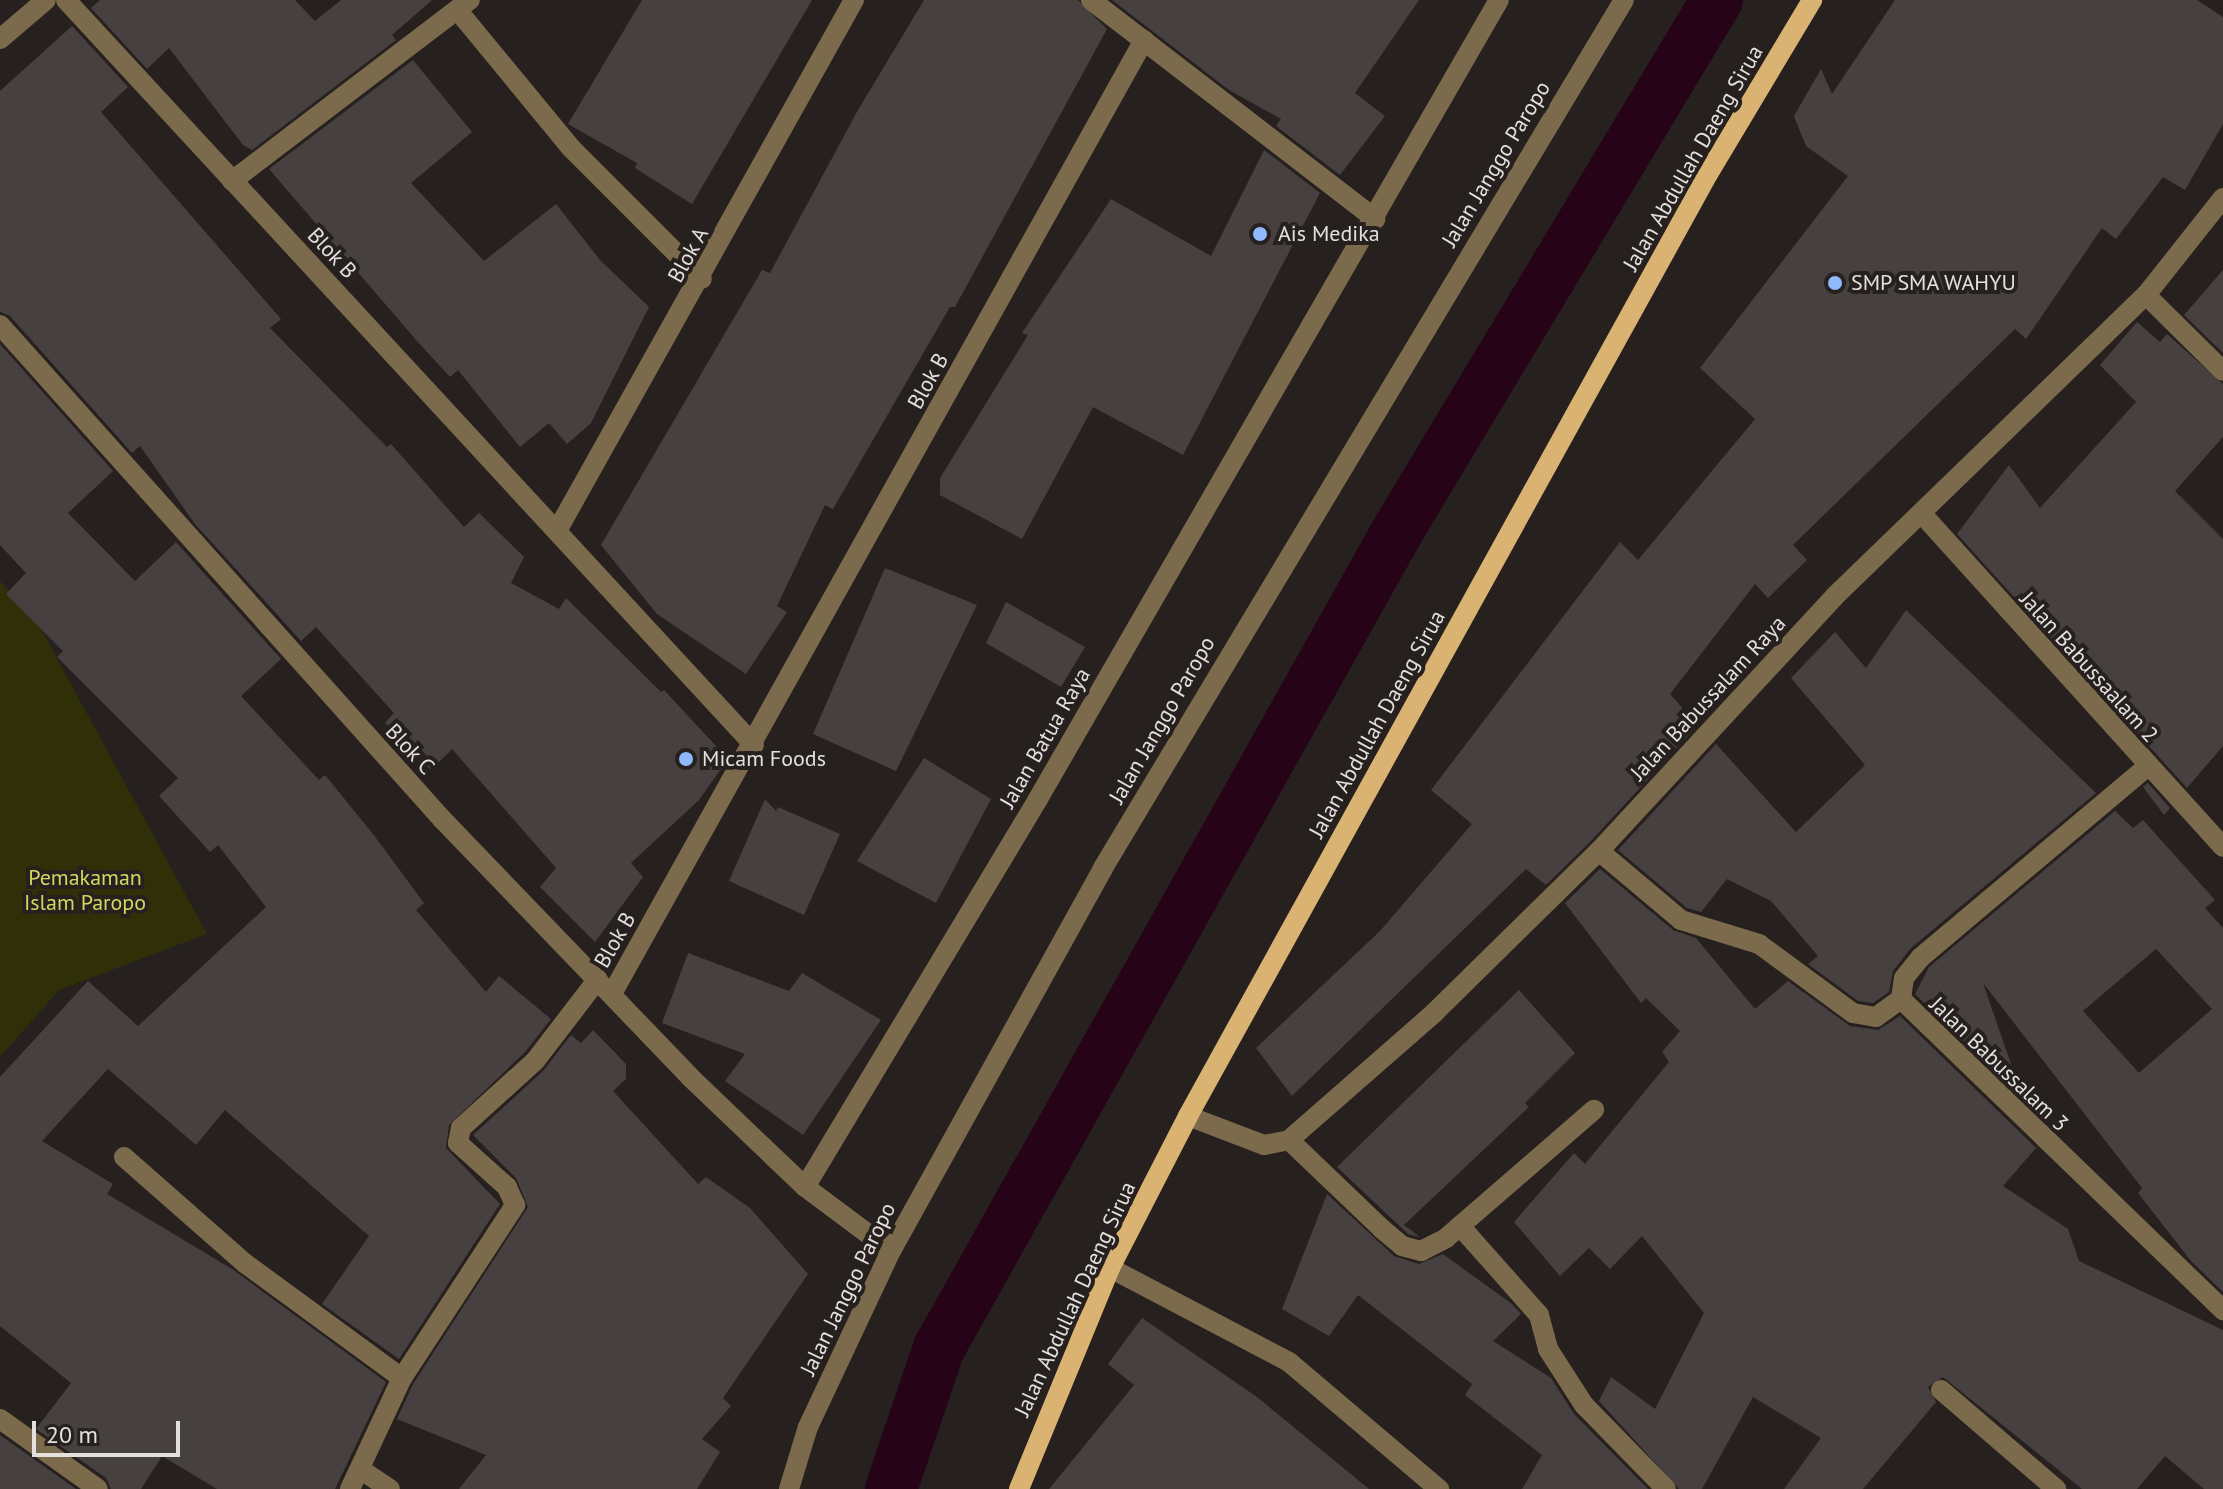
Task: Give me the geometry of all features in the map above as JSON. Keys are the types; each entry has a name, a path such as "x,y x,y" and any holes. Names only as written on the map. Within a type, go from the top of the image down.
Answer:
{"main road":[{"name":"Jalan Abdullah Daeng Sirua","path":"1019,1489 1110,1268 1188,1116 1708,174 1812,0"}],"street":[{"path":"0,39 46,0"},
{"name":"Blok B","path":"66,0 558,529 669,658 754,745"},
{"name":"Blok A","path":"558,529 702,279 854,0"},
{"path":"1091,0 1375,219"},
{"name":"Jalan Batua Raya","path":"805,1187 1375,219 1499,0"},
{"name":"Jalan Janggo Paropo","path":"789,1489 808,1427 891,1251 1103,868 1624,0"},
{"path":"232,181 464,6 571,148 702,279"},
{"name":"Blok B","path":"402,1378 515,1205 507,1187 458,1143 461,1128 535,1061 605,985 754,745 1144,40"},
{"name":"Jalan Babussalam Raya","path":"1289,1140 1434,1013 1599,851 1835,596 1923,515 2146,295 2223,198"},
{"path":"2146,295 2223,371"},
{"name":"Blok C","path":"0,325 263,624 533,916 605,985 690,1077 805,1187"},
{"name":"Jalan Babussaalam 2","path":"1923,515 2147,767 2223,847"},
{"path":"1901,999 1904,978 1920,958 2147,767"},
{"name":"Jalan Babussalam 3","path":"1599,851 1681,920 1759,944 1853,1013 1876,1017 1901,999 2223,1310"},
{"path":"1188,1116 1264,1145 1289,1140 1402,1246 1429,1249 1594,1110"},
{"path":"124,1157 246,1264 402,1378 350,1489"},
{"path":"805,1187 891,1251"},
{"path":"1460,1226 1539,1315 1546,1326 1548,1349 1584,1405 1666,1489"},
{"path":"1110,1268 1289,1362 1439,1489"},
{"path":"1941,1390 2056,1489"},
{"path":"0,1419 98,1489"},
{"path":"360,1469 390,1489"}],"green space":[{"name":"Pemakaman Islam Paropo","path":"0,581 35,618 207,934 59,990 0,1057"}],"building":[{"path":"100,0 295,0 315,21 341,0 432,0 392,35 396,40 252,150 243,145 169,48 147,69 91,8"},
{"path":"642,0 812,0 692,204 635,168 637,163 568,124"},
{"path":"924,0 1078,0 1107,29 955,307 950,307 833,509 825,505 777,606 787,612 746,674 657,614 601,545 762,270 770,273 858,110"},
{"path":"1112,0 1419,0 1355,93 1385,116 1340,175 1276,126 1281,119 1229,90"},
{"path":"1895,0 2197,0 2223,17 2223,124 2185,190 2163,177 2116,239 2102,228 2026,339 2015,329 1793,545 1807,560 1768,598 1755,584 1670,694 1698,725 1590,842 1546,885 1526,869 1292,1096 1256,1048 1380,931 1472,824 1431,790 1620,542 1638,560 1755,419 1700,368 1848,176 1806,146 1794,116 1821,69 1832,94"},
{"path":"72,26 128,87 101,112 281,319 270,328 387,447 391,444 464,527 479,513 524,557 511,583 559,609 566,598 661,692 664,690 728,759 699,800 631,863 643,877 595,942 540,887 556,868 452,749 431,770 385,723 394,713 316,627 301,641 195,524 140,446 132,453 10,316 0,312 0,91"},
{"path":"413,60 472,132 411,183 484,261 556,204 600,260 649,307 591,423 567,444 549,423 520,447 458,370 450,377 269,169"},
{"path":"1264,150 1320,193 1183,455 1093,407 1022,539 940,495 940,478 1028,335 1022,333 1111,199 1211,256"},
{"path":"2223,270 2223,353 2184,315"},
{"path":"2137,322 2160,342 2167,334 2223,384 2223,437 2175,491 2223,539 2223,746 2187,788 1957,534 2009,465 2040,508 2136,402 2100,365"},
{"path":"0,344 113,471 68,513 135,581 176,542 281,659 241,696 319,780 325,775 424,903 416,910 486,992 499,976 551,1019 525,1052 449,1125 446,1148 500,1204 399,1359 322,1304 369,1236 225,1110 196,1145 108,1069 42,1141 113,1184 107,1194 232,1269 386,1382 335,1489 217,1489 162,1456 141,1489 111,1489 106,1478 36,1429 71,1383 0,1326 0,1077 88,981 138,1026 266,907 218,845 210,852 159,796 178,778 57,657 63,651 6,594 26,573 0,545"},
{"path":"885,568 977,605 896,771 813,734"},
{"path":"1006,602 1085,647 1061,687 986,643"},
{"path":"1906,610 2096,793 1911,948 1893,971 1889,992 1873,1003 1858,1001 1808,964 1818,956 1771,901 1727,879 1701,912 1687,908 1618,850 1716,744 1796,832 1865,765 1791,678 1835,632 1866,668"},
{"path":"924,758 991,799 936,903 857,861"},
{"path":"2148,783 2170,808 2164,815 2143,787"},
{"path":"765,799 776,811 778,807 840,834 804,915 729,881"},
{"path":"2115,811 2133,828 2143,820 2215,900 2205,908 2223,928 2223,1292 2191,1261 2138,1193 2142,1188 1983,983 2023,1099 1915,994 1929,967","holes":["2156,949 2212,1009 2139,1073 2083,1011"]},
{"path":"1600,869 1673,930 1696,938 1755,1009 1788,981 1850,1026 1878,1030 1900,1016 2036,1148 2003,1186 2068,1229 2079,1261 2223,1330 2223,1489 2204,1489 2165,1456 2137,1489 2082,1489 1943,1377 1928,1387 1936,1402 1863,1489 1784,1489 1821,1438 1753,1397 1702,1489 1679,1489 1599,1401 1611,1377 1655,1409 1704,1313 1642,1236 1610,1269 1589,1248 1560,1276 1514,1222 1574,1153 1585,1164 1669,1062 1662,1052 1680,1031 1646,998 1641,1003 1565,903"},
{"path":"688,953 789,991 802,973 881,1020 803,1135 725,1081 745,1054 662,1023"},
{"path":"1519,990 1575,1053 1525,1103 1529,1107 1404,1225 1420,1237 1408,1234 1337,1167"},
{"path":"593,1030 626,1064 626,1079 613,1091 698,1184 706,1177 750,1208 808,1274 723,1398 731,1406 702,1439 720,1452 697,1489 459,1489 486,1455 397,1419 413,1384 528,1207 516,1178 473,1135 544,1070 571,1035 581,1043"},
{"path":"1327,1194 1394,1256 1419,1264 1443,1254 1512,1304 1521,1314 1493,1341 1551,1378 1574,1414 1648,1489 1522,1489 1542,1455 1465,1395 1472,1384 1358,1295 1329,1336 1282,1309"},
{"path":"1142,1318 1257,1397 1369,1489 1049,1489 1134,1385 1108,1364"},
{"path":"0,1435 76,1489 0,1489"}],"waterway":[{"path":"891,1489 939,1348 1398,530 1717,0"}],"place":[{"name":"Ais Medika","path":"1260,234"},
{"name":"SMP SMA WAHYU","path":"1835,283"},
{"name":"Micam Foods","path":"686,759"}]}
